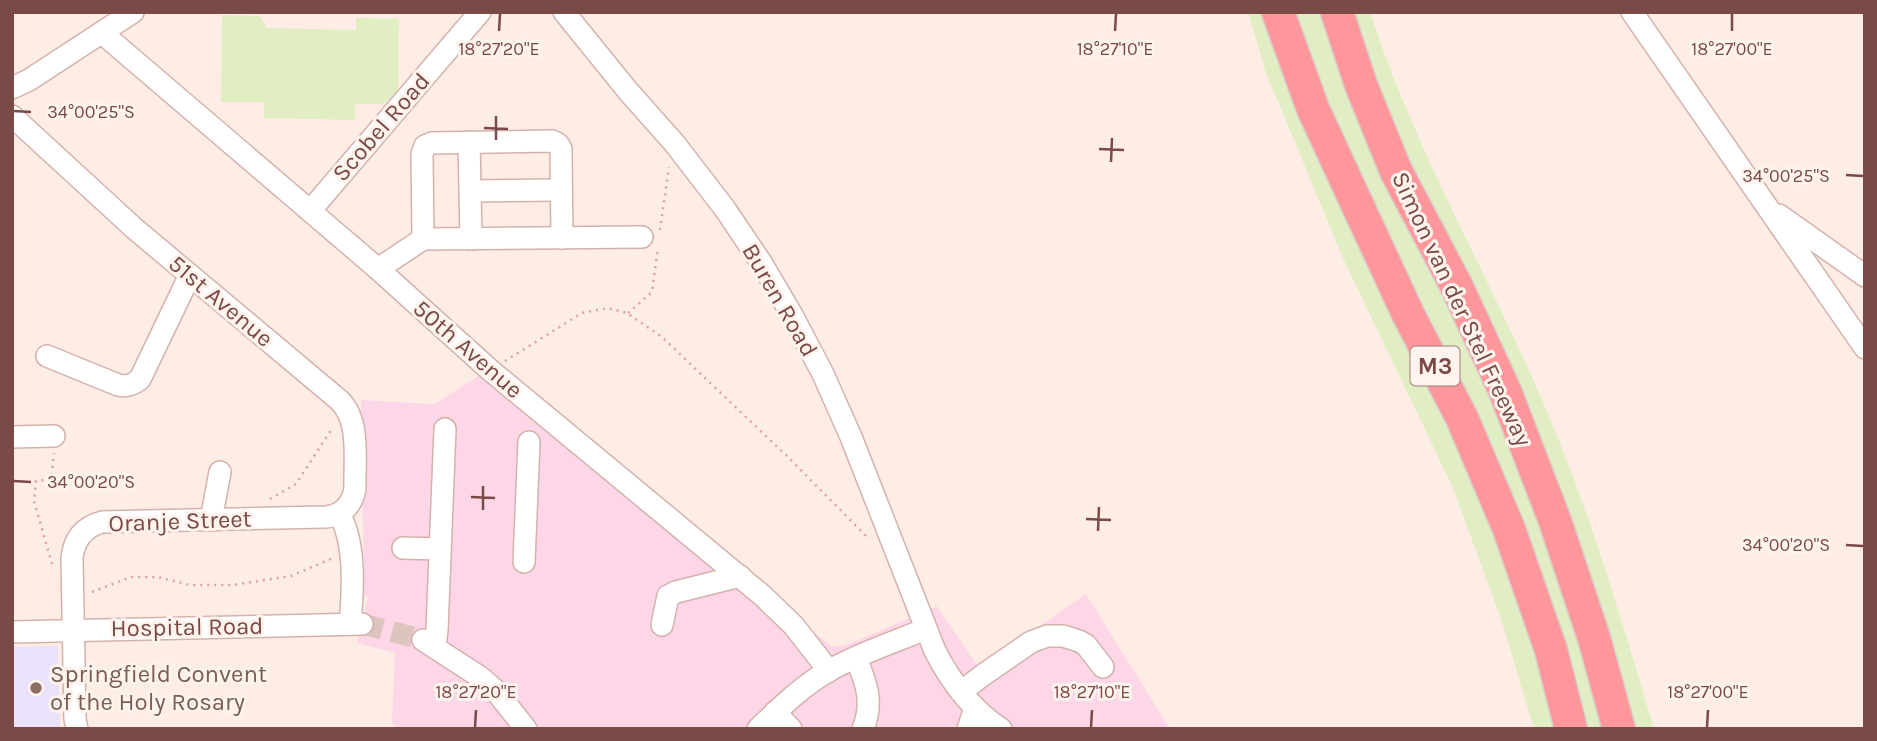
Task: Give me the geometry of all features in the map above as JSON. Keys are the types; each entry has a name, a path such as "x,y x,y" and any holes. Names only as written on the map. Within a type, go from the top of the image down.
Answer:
{"highway":[{"name":"Simon van der Stel Freeway","path":"1278,12 1312,109 1408,314 1462,418 1509,529 1551,650 1572,729"},
{"name":"Simon van der Stel Freeway","path":"1337,12 1361,85 1396,171 1457,287 1505,391 1555,521 1594,638 1619,729"}],"street":[{"path":"12,88 29,80 133,12"},
{"name":"Scobel Road","path":"310,211 480,12"},
{"name":"Buren Road","path":"564,12 683,155 725,209 762,264 823,374 945,671 968,700 1001,729"},
{"path":"1632,12 1865,348"},
{"name":"50th Avenue","path":"102,33 378,269 490,370 740,576 794,626 829,671"},
{"name":"51st Avenue","path":"12,116 135,229 344,405 354,425"},
{"path":"469,142 471,239"},
{"path":"424,239 423,149 432,143 469,142 555,142 561,149 562,238"},
{"path":"470,191 561,190"},
{"path":"1769,207 1865,275"},
{"path":"378,269 424,239 642,237"},
{"path":"47,356 118,385 133,384 140,379 190,275"},
{"path":"350,554 348,536 339,514 350,503 355,489 354,425"},
{"path":"445,429 437,630 428,643 495,690 526,729"},
{"path":"12,438 54,436"},
{"path":"524,562 528,442"},
{"path":"211,520 220,472"},
{"name":"Oranje Street","path":"77,729 72,558 76,541 81,534 94,524 111,521 264,519 329,517 339,514"},
{"path":"403,548 440,549"},
{"name":"Hospital Road","path":"12,632 356,624 350,554"},
{"path":"662,625 668,596 740,576"},
{"path":"758,729 775,712 829,671 926,629"},
{"path":"968,729 968,700 983,675 1031,642 1047,636 1063,636 1079,641 1086,645 1103,667"},
{"path":"856,658 869,694 869,713 863,729"},
{"path":"775,712 791,729"}],"path":[{"path":"490,370 582,313 608,307 627,313 662,337 868,538 888,534"},
{"path":"264,519 263,502 296,484 333,426 354,425"},
{"path":"54,436 51,479 36,481 34,500 53,566 72,584 88,594 131,578 157,577 190,585 233,584 291,576 335,557 350,554"}],"shaded area":[{"path":"485,372 722,556 832,647 849,644 937,606 979,668 1086,594 1170,729 396,729 392,722 395,653 357,643 368,597 364,595 361,400 435,404"},
{"name":"Springfield Convent of the Holy Rosary","path":"58,646 60,729 12,729 12,647"}],"green space":[{"path":"1248,12 1370,12 1411,121 1558,438 1597,546 1654,729 1534,729 1502,622 1453,488 1342,256 1265,70"},
{"path":"222,15 259,16 266,28 356,30 356,18 399,19 398,91 384,104 355,104 355,120 264,118 264,102 221,102"}],"tunnel":[{"path":"362,624 421,639"}],"place":[{"name":"Springfield Convent of the Holy Rosary","path":"36,688"}]}
